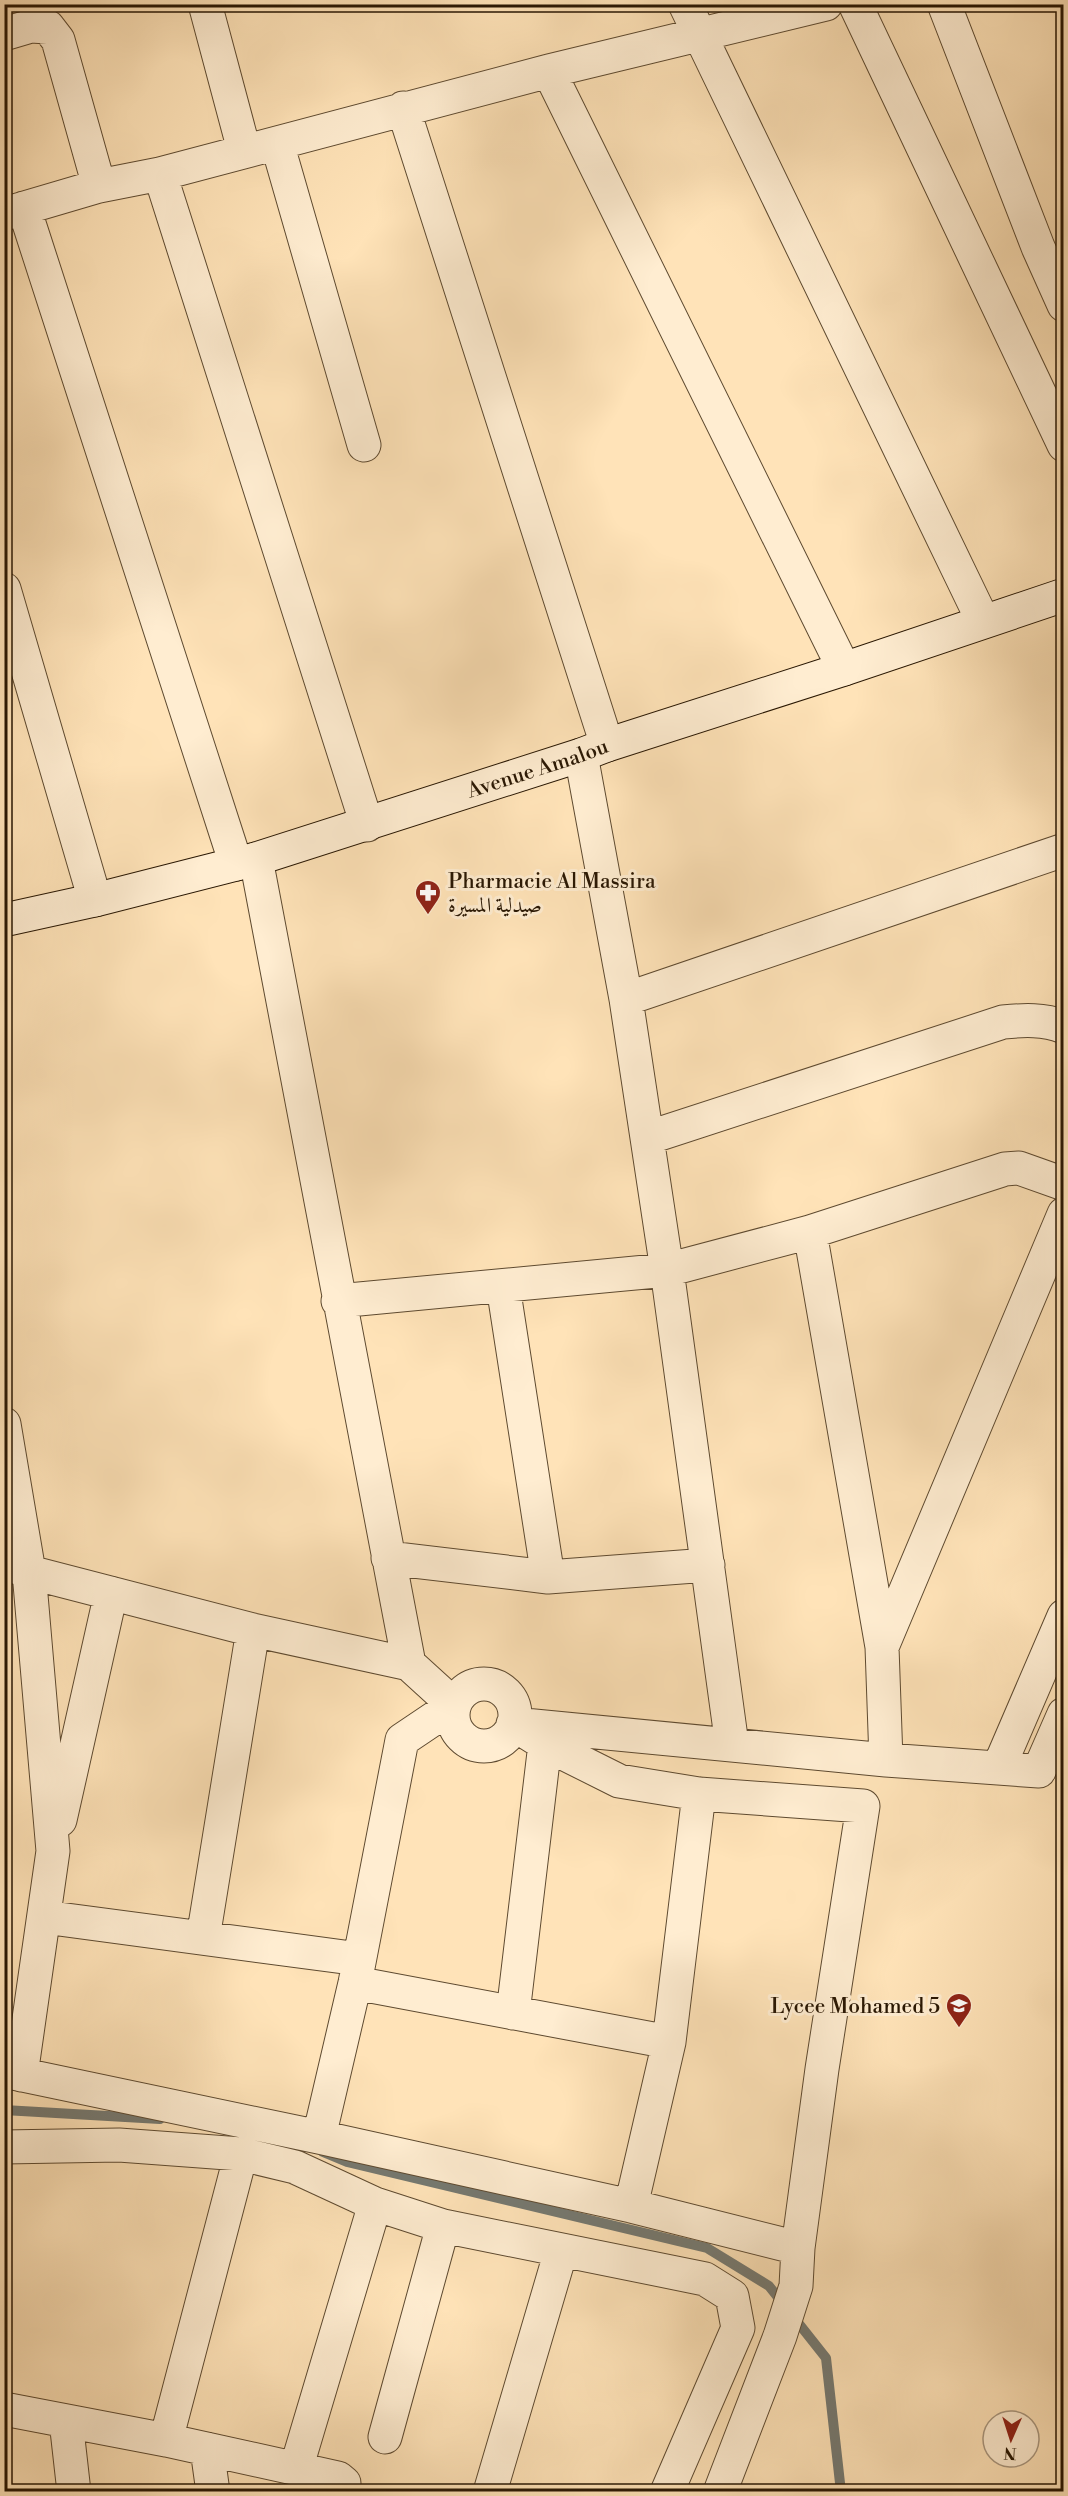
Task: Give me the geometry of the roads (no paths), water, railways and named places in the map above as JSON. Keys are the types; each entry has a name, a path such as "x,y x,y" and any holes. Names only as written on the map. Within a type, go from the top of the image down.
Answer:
{"street":[{"path":"205,4 244,150"},
{"path":"685,4 983,621"},
{"path":"409,1664 338,1301 246,861 14,211 99,186 160,174 549,71 826,4"},
{"path":"855,4 1064,445"},
{"path":"944,4 1051,243 1064,305"},
{"path":"4,34 31,26 48,27 58,40 99,186"},
{"path":"549,71 844,669"},
{"path":"404,108 594,750 626,999 668,1270 732,1745"},
{"path":"277,143 364,445"},
{"path":"160,174 367,825"},
{"path":"4,589 95,900"},
{"name":"Avenue Amalou","path":"4,920 95,900 246,861 367,825 1064,595"},
{"path":"626,999 1064,850"},
{"path":"647,1138 1003,1022 1029,1020 1054,1023 1064,1027"},
{"path":"338,1301 668,1270 810,1232 1005,1169 1019,1168 1064,1184"},
{"path":"882,1647 1064,1214"},
{"path":"810,1232 882,1647 886,1760"},
{"path":"503,1287 548,1577"},
{"path":"4,1424 17,1568 53,1851"},
{"path":"388,1558 548,1577 708,1565"},
{"path":"17,1568 253,1630 409,1664 454,1705"},
{"path":"111,1593 53,1851 44,1917 13,2073 320,2137 631,2206 798,2248"},
{"path":"203,1938 253,1630"},
{"path":"999,1767 1061,1630"},
{"path":"482,1684 494,1685 512,1701 513,1724 507,1735 497,1742 486,1745 474,1744 463,1738 456,1728 453,1716 454,1705 460,1694 470,1687 482,1684"},
{"path":"320,2137 357,1971 402,1740 454,1705"},
{"path":"513,1724 886,1760 1039,1771 1064,1714"},
{"path":"513,1724 545,1744 619,1781 699,1794 862,1806 798,2248 796,2286 780,2336 720,2492"},
{"path":"513,2013 545,1744"},
{"path":"631,2206 669,2042 699,1794"},
{"path":"44,1917 203,1938 357,1971 513,2013 669,2042"},
{"path":"4,2147 119,2145 241,2154 295,2167 375,2204 443,2226 705,2279 732,2296 738,2328 667,2492"},
{"path":"166,2440 241,2154"},
{"path":"296,2469 375,2204"},
{"path":"385,2437 443,2226"},
{"path":"490,2492 561,2251"},
{"path":"4,2409 166,2440 338,2478 344,2483 344,2492"},
{"path":"66,2421 74,2492"},
{"path":"207,2449 213,2492"}],"waterway":[{"path":"4,2110 160,2119"},
{"path":"323,2152 347,2162 707,2248 769,2286 826,2358 841,2492"}],"place":[{"name":"Pharmacie Al Massira صيدلية المسيرة","path":"428,916"},
{"name":"Lycee Mohamed 5","path":"959,2029"}]}
